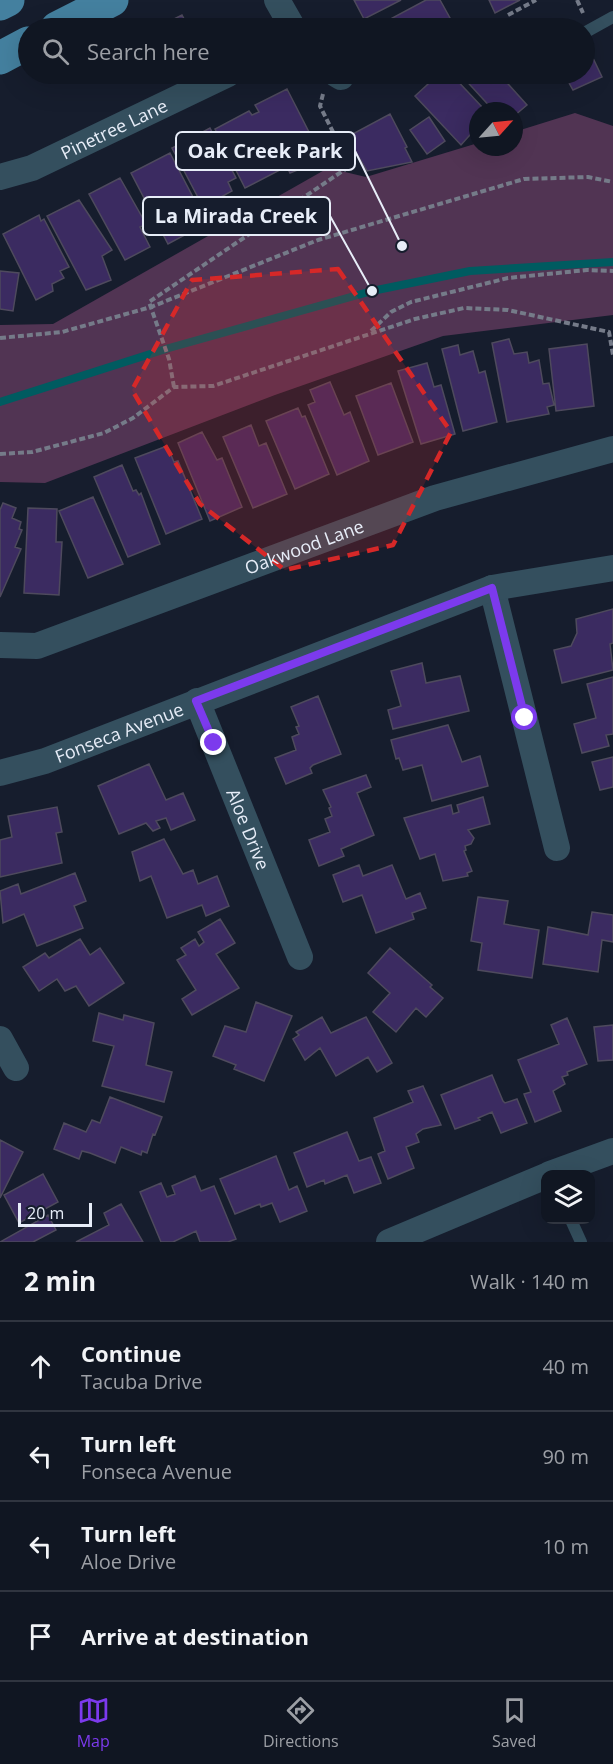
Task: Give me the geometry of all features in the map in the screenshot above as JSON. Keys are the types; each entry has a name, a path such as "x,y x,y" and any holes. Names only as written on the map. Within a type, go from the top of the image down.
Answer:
{"main road":[{"path":"0,4 8,0"},
{"path":"77,18 112,0"},
{"path":"0,58 18,48"}],"street":[{"path":"278,0 288,18"},
{"name":"Pinetree Lane","path":"0,177 32,168 207,84"},
{"name":"Oakwood Lane","path":"0,645 37,646 435,498 613,449"},
{"name":"Fonseca Avenue","path":"0,773 45,760 492,588 613,568"},
{"path":"492,588 557,848"},
{"name":"Aloe Drive","path":"196,701 300,957"},
{"path":"0,1039 16,1068"},
{"path":"562,1170 613,1151"},
{"path":"389,1242 541,1178"}],"lane":[{"path":"595,27 613,17"},
{"path":"573,1224 581,1242"}],"path":[{"path":"508,15 536,0"},
{"path":"174,387 169,360 149,302 350,166 320,106 331,84"},
{"path":"0,338 62,332 151,307 318,240 524,179 588,177 613,182"},
{"path":"368,334 391,312 411,302 508,278 587,270 613,271"},
{"path":"0,454 42,450 104,433 133,418 174,387 213,386 415,319 464,308 508,310 609,332 613,355"}],"highlighted area":[{"path":"338,269 451,432 393,545 285,570 200,504 132,390 192,280"}],"shaded area":[{"path":"575,113 613,126 613,315 443,336 275,395 45,483 0,482 0,325 53,324 328,168 366,177 469,146 469,156 523,156 523,129"}],"building":[{"path":"354,0 401,0 366,18 363,18"},
{"path":"426,0 440,0 450,18 392,18"},
{"path":"489,0 520,0 495,13"},
{"path":"595,62 602,77 595,80"},
{"path":"428,84 460,84 477,102 469,102 469,136 461,145 415,96"},
{"path":"469,84 508,84 527,105 523,108 523,102 486,102"},
{"path":"570,84 586,84 573,90"},
{"path":"287,89 310,134 305,137 316,159 315,163 290,173 276,145 267,146 280,170 245,188 215,129 249,111 252,115 259,112 255,105"},
{"path":"390,114 412,162 367,171 347,137"},
{"path":"429,117 445,141 427,154 410,130"},
{"path":"210,128 236,178 228,182 232,191 219,198 227,213 211,222 172,148"},
{"path":"170,153 196,203 188,207 196,229 168,244 131,173"},
{"path":"120,178 146,224 140,227 150,247 125,260 89,194"},
{"path":"79,200 112,250 102,256 111,280 86,290 47,216"},
{"path":"39,215 41,221 44,219 69,267 60,271 64,278 52,284 53,291 36,300 3,234"},
{"path":"0,271 19,273 13,311 0,309"},
{"path":"509,339 514,354 527,352 529,363 539,360 543,384 549,383 554,405 547,407 549,414 507,422 492,343"},
{"path":"587,344 594,406 556,411 549,349"},
{"path":"458,345 460,355 473,351 479,373 485,371 497,422 463,431 442,349"},
{"path":"427,363 434,387 441,385 455,434 421,444 398,371"},
{"path":"330,382 344,415 350,412 369,461 337,475 308,405 315,402 310,390"},
{"path":"391,383 413,442 378,455 356,396"},
{"path":"298,408 302,417 305,416 329,474 295,489 266,421"},
{"path":"251,425 259,446 266,443 287,494 253,508 223,437"},
{"path":"202,432 217,460 222,458 242,507 210,521 178,443"},
{"path":"167,446 174,462 178,461 202,519 166,534 135,458"},
{"path":"122,465 133,491 136,490 139,495 141,493 160,544 128,557 94,477"},
{"path":"93,497 123,564 88,578 59,511"},
{"path":"3,503 16,508 12,518 21,522 19,529 22,530 15,547 21,549 0,597 0,510"},
{"path":"28,508 57,509 56,542 62,542 59,595 24,593"},
{"path":"613,609 613,643 610,644 613,670 562,683 554,650 571,646 577,633 576,619"},
{"path":"422,663 426,683 460,676 469,711 393,729 388,710 401,706 391,671"},
{"path":"613,677 613,734 606,735 609,746 582,753 574,724 596,718 587,684"},
{"path":"318,696 341,754 313,765 310,768 312,773 286,784 275,758 296,750 292,737 299,734 296,727 299,726 291,707"},
{"path":"448,725 462,762 480,756 488,786 432,801 422,765 403,770 399,758 396,759 391,740"},
{"path":"613,757 613,787 600,790 592,762"},
{"path":"149,764 166,800 183,793 195,820 171,830 166,818 156,821 160,828 153,831 146,823 119,834 98,786"},
{"path":"366,775 371,787 357,793 374,835 341,849 344,856 319,866 309,840 330,832 325,819 332,816 329,808 331,807 323,790"},
{"path":"483,797 490,824 468,830 474,838 471,844 465,846 464,851 472,871 467,873 468,876 443,881 435,854 420,859 404,818 451,805 453,814 459,812 457,805"},
{"path":"57,807 62,832 56,833 62,863 0,877 0,840 12,837 8,816"},
{"path":"164,839 183,874 193,870 198,884 217,876 229,906 206,916 202,905 167,918 151,876 140,881 132,852"},
{"path":"359,865 363,876 392,865 406,899 420,893 426,908 412,913 414,919 376,933 362,895 343,902 333,875"},
{"path":"75,873 86,901 74,906 83,928 37,946 24,914 3,923 0,891 18,884 21,894"},
{"path":"478,897 508,901 504,924 539,930 532,978 478,970 482,943 471,941"},
{"path":"592,912 613,915 613,942 602,940 598,972 543,964 548,927 588,935"},
{"path":"220,919 235,943 216,954 239,988 192,1015 182,999 196,990 177,960 186,955 181,948 195,939 199,946 204,942 198,932"},
{"path":"80,939 90,955 100,948 124,983 89,1006 76,986 65,991 57,979 39,991 23,967 45,953 49,958"},
{"path":"390,948 432,985 430,987 443,998 426,1017 416,1008 396,1032 373,1012 390,993 368,973"},
{"path":"256,1002 292,1016 264,1081 234,1069 236,1065 213,1056 225,1026 246,1032"},
{"path":"99,1013 123,1020 124,1015 154,1023 146,1065 172,1072 164,1102 102,1086 114,1046 93,1041"},
{"path":"322,1017 331,1033 366,1017 392,1063 377,1072 368,1057 336,1076 320,1048 305,1060 293,1039 299,1035 296,1032"},
{"path":"567,1018 587,1064 567,1072 568,1075 562,1077 565,1084 553,1091 561,1111 535,1122 524,1094 531,1092 518,1060 559,1044 551,1025"},
{"path":"613,1025 613,1060 598,1061 594,1027"},
{"path":"492,1075 503,1101 505,1103 517,1099 527,1123 501,1133 492,1112 478,1118 480,1120 455,1129 441,1095"},
{"path":"423,1086 441,1125 423,1129 416,1134 419,1142 406,1147 414,1168 388,1179 378,1154 385,1151 374,1118 413,1102 408,1091"},
{"path":"110,1097 162,1117 147,1153 142,1151 141,1155 121,1147 115,1163 82,1151 79,1159 54,1149 64,1123 86,1132 92,1120 100,1123"},
{"path":"347,1132 359,1161 371,1157 381,1183 354,1193 347,1175 325,1184 324,1180 307,1187 294,1153"},
{"path":"0,1140 23,1152 0,1198"},
{"path":"276,1156 289,1190 297,1186 307,1211 280,1222 272,1203 261,1207 260,1204 235,1214 220,1179"},
{"path":"43,1174 58,1202 19,1223 4,1195"},
{"path":"195,1176 201,1191 214,1186 236,1239 228,1242 200,1242 196,1231 173,1242 161,1242 140,1192 161,1183 167,1197 175,1194 172,1186"},
{"path":"121,1204 143,1242 76,1242 109,1225 104,1213"},
{"path":"48,1215 56,1230 33,1242 0,1242"}],"waterway":[{"path":"0,402 169,348 372,291 470,271 613,262"}],"place":[{"name":"Oak Creek Park","path":"402,246"},
{"name":"La Mirada Creek","path":"372,291"}],"route":[{"path":"214,743 196,701 492,588 525,718"}]}
